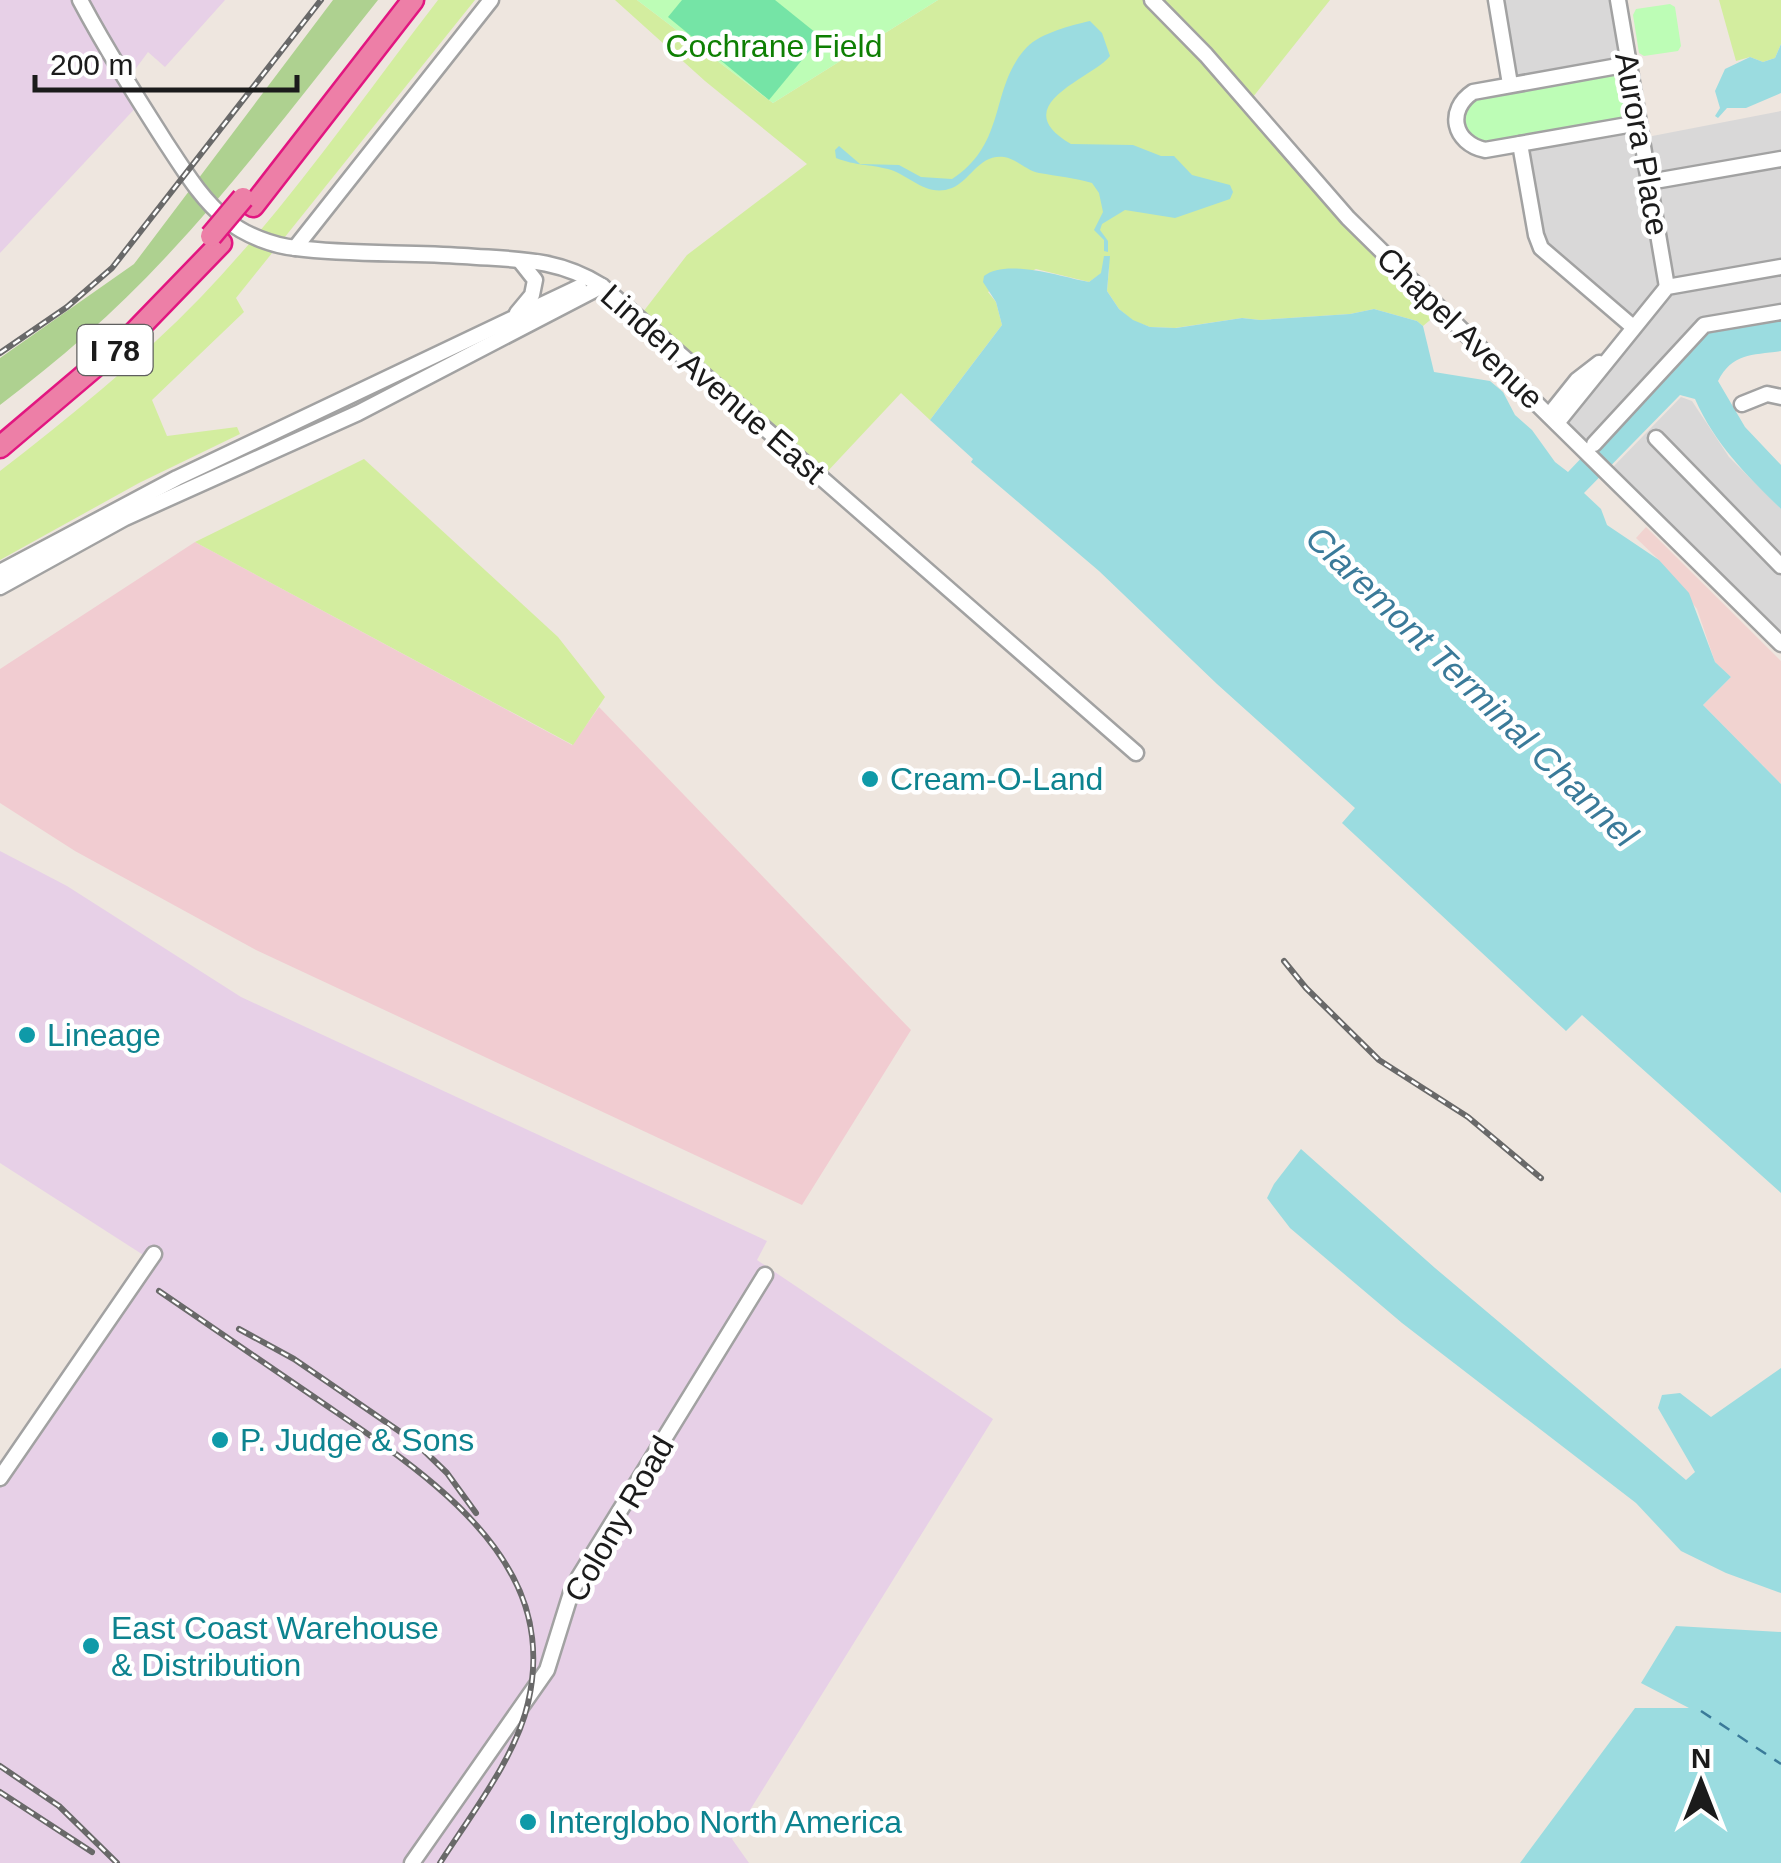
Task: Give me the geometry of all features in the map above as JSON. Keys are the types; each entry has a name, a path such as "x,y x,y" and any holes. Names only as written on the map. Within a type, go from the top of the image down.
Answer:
{"highway":[{"name":"I 78","path":"248,202 398,0"},
{"name":"I 78","path":"0,447 132,335 248,202 414,0"},
{"name":"I 78","path":"0,432 120,330 216,240"}],"street":[{"name":"Linden Avenue East","path":"80,0 136,98 200,193 230,223 250,234 295,248 519,260 561,265 598,283 1136,753"},
{"path":"295,248 491,0"},
{"name":"Chapel Avenue","path":"1152,0 1206,54 1348,218 1553,419 1590,448 1608,472 1781,644"},
{"path":"1496,0 1510,84"},
{"name":"Aurora Place","path":"1618,0 1666,287"},
{"path":"1628,64 1469,94 1458,107 1456,125 1463,139 1477,148 1639,123"},
{"path":"1520,144 1541,248 1633,326"},
{"path":"1649,182 1781,160"},
{"path":"513,318 535,286 532,272 519,260"},
{"path":"1553,419 1666,287 1781,268"},
{"path":"0,572 177,478 513,318 598,283"},
{"path":"0,587 125,518 358,413 598,283"},
{"path":"1590,448 1704,325 1781,312"},
{"path":"1742,404 1767,394 1781,397"},
{"path":"1656,438 1781,566"},
{"path":"0,1478 154,1254"},
{"name":"Colony Road","path":"412,1863 548,1670 570,1593 579,1576 766,1275"}],"shaded area":[{"path":"0,0 225,0 165,67 148,52 134,71 141,102 0,253"},
{"path":"1496,0 1618,0 1642,138 1781,111 1781,309 1589,446 1559,419 1633,327 1541,248"},
{"path":"1681,397 1692,401 1729,457 1781,509 1781,634 1611,469"},
{"path":"1646,527 1781,661 1781,784 1703,705 1731,677 1715,662 1697,609 1659,560 1636,538"},
{"path":"195,542 572,745 599,707 911,1030 802,1205 256,950 75,851 0,803 0,669"},
{"path":"0,851 67,886 241,997 767,1241 757,1260 993,1419 732,1839 749,1863 0,1863 0,1477 148,1258 0,1163"}],"green space":[{"path":"333,0 378,0 247,164 165,258 86,335 0,405 0,358 134,264"},
{"path":"438,0 475,0 236,298 244,312 152,400 167,436 237,427 240,434 139,483 0,560 0,471 104,388 201,297 294,189"},
{"path":"615,0 637,0 773,103 938,0 1330,0 1253,97 1435,316 1423,326 1374,309 1350,314 1242,318 1175,328 1150,327 1133,321 1119,309 1107,291 1109,268 1089,282 1036,269 988,292 996,302 1002,325 930,420 901,393 826,473 643,312 687,255 807,164 705,81"},
{"name":"Cochrane Field","path":"637,0 938,0 773,103"},
{"path":"682,0 775,0 821,37 769,100 668,17"},
{"path":"1719,0 1781,0 1781,44 1775,58 1763,62 1750,57 1736,61"},
{"path":"1670,4 1675,7 1681,46 1678,51 1644,56 1639,53 1633,15 1636,9"},
{"path":"1620,73 1628,118 1486,143 1469,139 1462,129 1464,106 1475,96"},
{"path":"364,459 558,637 605,697 573,745 195,542"}],"water":[{"path":"1090,21 1102,33 1110,56 1049,105 1046,117 1053,130 1071,144 1133,145 1161,156 1174,156 1192,175 1230,185 1230,199 1175,218 1125,210 1102,224 1100,230 1108,241 1108,252 1104,251 1104,240 1094,230 1103,212 1092,183 1035,172 1009,158 995,157 952,188 934,190 888,169 861,164 899,165 921,177 952,179 982,149 1015,63 1027,47 1048,34"},
{"path":"1781,44 1781,93 1746,108 1727,108 1718,118 1715,116 1720,108 1715,91 1725,69 1750,57 1763,62 1775,58"},
{"path":"839,146 860,164 850,162 836,158"},
{"name":"Claremont Terminal Channel","path":"1104,256 1110,256 1107,291 1119,309 1150,327 1176,328 1242,318 1350,314 1374,309 1417,321 1423,326 1434,372 1490,381 1503,392 1515,415 1532,430 1555,462 1568,472 1704,329 1781,316 1781,351 1736,360 1718,381 1745,427 1781,465 1781,509 1722,445 1695,399 1680,395 1584,493 1601,509 1607,525 1659,560 1689,593 1715,662 1731,677 1703,705 1781,784 1781,1193 1582,1015 1566,1031 1342,823 1355,808 1099,571 971,462 973,459 930,420 1002,325 996,302 983,282 984,276 1020,269 1089,282 1101,273"},
{"path":"1301,1149 1686,1480 1695,1472 1658,1408 1662,1395 1680,1393 1711,1417 1781,1368 1781,1593 1681,1551 1636,1503 1402,1323 1290,1228 1267,1198"},
{"path":"1676,1626 1781,1632 1781,1863 1520,1863 1635,1708 1689,1708 1641,1683"}],"ferry route":[{"path":"1701,1711 1781,1764"}],"railway":[{"path":"0,353 67,307 112,268 321,0"},
{"path":"1284,961 1379,1060 1468,1117 1541,1178"},
{"path":"159,1291 426,1478 475,1524 513,1577 526,1607 532,1638 533,1671 528,1703 503,1765 440,1863"},
{"path":"239,1329 294,1359 415,1442 447,1473 476,1513"},
{"path":"0,1766 59,1806 117,1863"},
{"path":"0,1792 92,1852"}],"place":[{"name":"Cream-O-Land","path":"870,779"},
{"name":"Lineage","path":"27,1035"},
{"name":"P. Judge & Sons","path":"220,1440"},
{"name":"East Coast Warehouse & Distribution","path":"91,1646"},
{"name":"Interglobo North America","path":"528,1822"}]}
